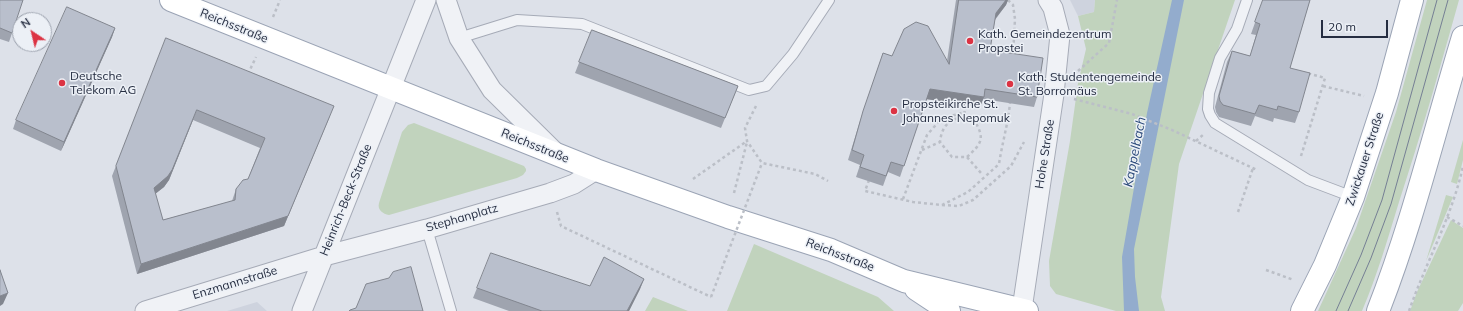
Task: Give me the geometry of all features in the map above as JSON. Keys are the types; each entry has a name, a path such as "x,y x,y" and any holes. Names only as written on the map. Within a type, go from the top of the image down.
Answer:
{"main road":[{"name":"Reichsstraße","path":"171,0 596,170 728,217 831,250 904,281 1024,310"},
{"name":"Zwickauer Straße","path":"1302,311 1325,265 1353,197 1387,93 1412,0"},
{"path":"1378,311 1393,273 1414,206 1463,37"},
{"name":"Reichsstraße","path":"904,281 949,311"}],"street":[{"name":"Heinrich-Beck-Straße","path":"302,311 426,0"},
{"path":"446,0 459,38 492,90 557,155"},
{"name":"Hohe Straße","path":"1024,310 1054,94 1060,35 1053,8 1048,0"},
{"name":"Stephanplatz","path":"324,256 550,193 574,184 596,170"},
{"name":"Enzmannstraße","path":"145,311 324,256"}],"lane":[{"path":"459,38 517,20 582,24 750,90 766,86 793,54 829,0"},
{"path":"1247,0 1237,29 1220,58 1209,93 1208,102 1210,115 1215,123 1308,180 1353,197"},
{"path":"427,228 451,311"}],"path":[{"path":"1008,0 1013,5 1015,19 1013,57"},
{"path":"1054,94 1109,43 1117,0"},
{"path":"1297,172 1325,78 1304,72"},
{"path":"766,86 745,128 748,141 762,163 815,174 828,180"},
{"path":"1323,86 1364,96"},
{"path":"1054,94 1132,114 1172,130 1253,168 1238,212"},
{"path":"942,205 968,192 999,164 1002,144 1008,122 1010,103"},
{"path":"964,105 965,117"},
{"path":"903,199 915,171 927,135 941,119 964,112"},
{"path":"965,117 974,120 979,128 981,138 979,146 967,158 952,158 940,142 940,135 945,126 953,120 965,117"},
{"path":"1196,142 1201,137"},
{"path":"693,179 748,141"},
{"path":"734,194 748,141"},
{"path":"921,151 940,142"},
{"path":"870,177 865,191 913,202 959,206 973,200 1011,166 1023,144"},
{"path":"967,158 981,173"},
{"path":"550,193 561,226 711,297 762,163"},
{"path":"1409,311 1418,285 1438,242 1458,187 1463,166"},
{"path":"1447,216 1463,226"},
{"path":"1266,270 1294,280"}],"shaded area":[{"path":"1070,0 1095,0 1094,12 1078,16"},
{"path":"257,302 267,311 227,311"}],"green space":[{"path":"1095,0 1235,0 1179,164 1161,297 1165,311 1116,311 1056,294 1050,286 1049,261 1070,141 1078,83 1086,49 1078,16 1094,12"},
{"path":"1427,0 1459,0 1423,127 1377,271 1362,311 1318,311 1356,228 1396,112"},
{"path":"414,123 524,166 526,171 523,175 517,178 389,215 385,214 380,210 379,203 402,132 408,125"},
{"path":"1463,140 1463,160 1457,184 1451,182"},
{"path":"1446,195 1453,197 1426,261"},
{"path":"1451,220 1463,228 1463,303 1458,311 1410,311 1417,292"},
{"path":"754,244 878,297 894,311 727,311"},
{"path":"653,297 688,311 645,311"}],"water":[{"path":"1172,0 1184,0 1134,249 1135,277 1139,311 1124,311 1122,257 1147,113"}],"building":[{"path":"0,0 23,0 19,12 12,12 12,33 0,28"},
{"path":"959,0 1006,0 996,13 990,50 1043,58 1037,97 985,89 984,97 930,89 904,166 891,162 886,176 860,167 864,155 852,150 863,111 883,53 892,56 904,29 916,22 928,26 949,64"},
{"path":"1263,0 1310,0 1290,68 1310,73 1299,112 1278,106 1277,110 1259,105 1255,114 1223,105 1220,101 1219,96 1232,51 1250,56 1260,24 1255,22"},
{"name":"Deutsche Telekom AG","path":"67,7 115,28 64,142 16,120 47,52 52,52 52,40"},
{"path":"592,30 738,86 725,118 579,62"},
{"path":"166,38 334,106 288,216 141,264 116,166","holes":["197,110 265,138 248,179 243,180 236,189 235,200 163,220 154,188 168,176 172,170"]},
{"path":"491,253 590,286 604,257 644,279 627,311 542,311 477,288"},
{"path":"411,267 423,311 349,311 356,308 366,284 389,278 393,272"},
{"path":"0,270 8,293 0,296"}],"tram line":[{"path":"1336,311 1361,255 1382,200 1437,0"},
{"path":"1348,311 1371,258 1391,204 1448,0"}],"place":[{"name":"Kath. Gemeindezentrum Propstei","path":"970,41"},
{"name":"Deutsche Telekom AG","path":"62,83"},
{"name":"Kath. Studentengemeinde St. Borromäus","path":"1010,84"},
{"name":"Propsteikirche St. Johannes Nepomuk","path":"894,111"}],"water label":[{"name":"Kappelbach","path":"1135,152"}]}
